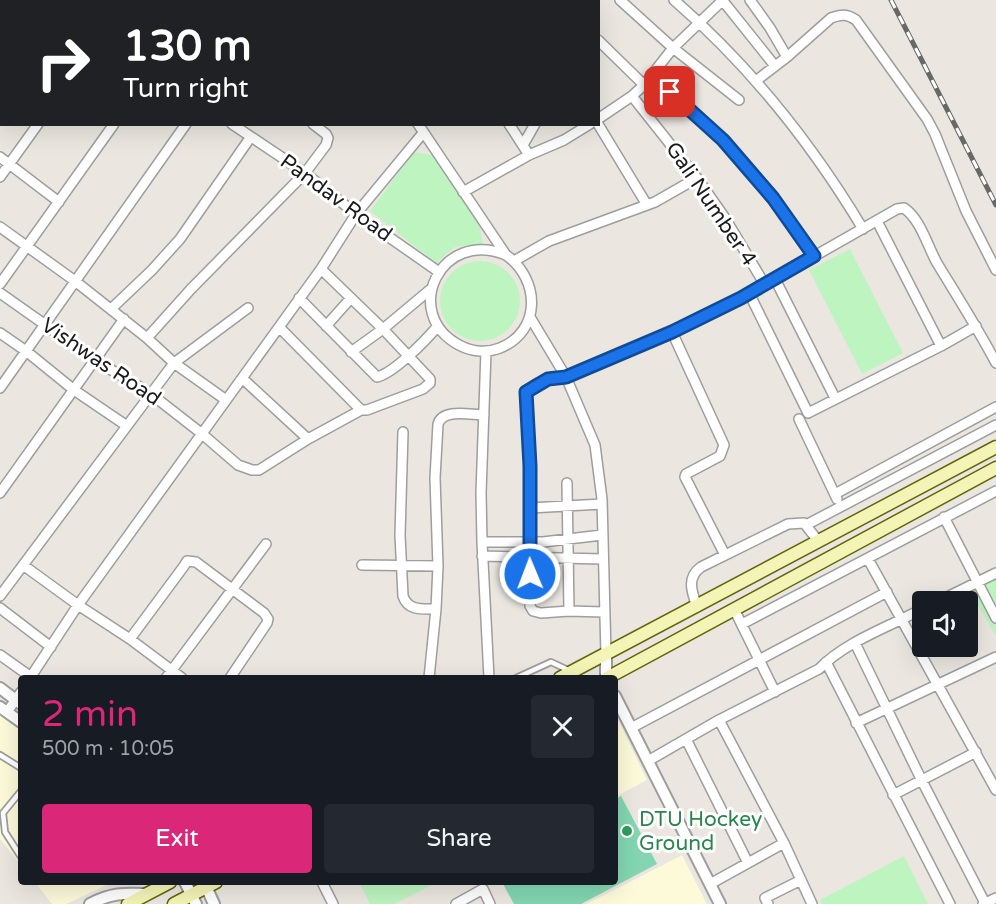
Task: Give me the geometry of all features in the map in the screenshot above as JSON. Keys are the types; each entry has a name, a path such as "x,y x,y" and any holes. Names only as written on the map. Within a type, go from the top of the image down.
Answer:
{"main road":[{"path":"566,675 996,447"},
{"path":"613,675 996,468"},
{"path":"128,904 164,885"},
{"path":"174,904 194,899 208,885"}],"street":[{"path":"620,0 673,48 739,100"},
{"path":"674,0 701,23 757,80 847,202 863,229"},
{"path":"600,118 644,85 673,48 723,0 775,66"},
{"path":"750,0 787,57"},
{"path":"757,80 831,18 840,14 848,15 856,20 927,119 966,211 996,270"},
{"path":"600,42 644,85"},
{"path":"652,76 723,140 773,198 814,256"},
{"name":"Gali Number 4","path":"632,96 697,178 725,218 765,285"},
{"path":"0,177 37,126"},
{"path":"0,284 113,126"},
{"path":"0,388 185,126"},
{"name":"Pandav Road","path":"235,126 305,173 356,213 439,272"},
{"path":"147,338 191,288 305,173 326,145 328,138 315,126"},
{"path":"510,126 529,155"},
{"path":"523,145 534,126"},
{"path":"463,192 586,126"},
{"path":"599,126 647,205"},
{"path":"32,675 78,605 321,269 356,213 420,129 510,258 526,276 531,291 530,317 512,341 502,347 486,351 465,348 448,339 437,327 432,312 432,288 439,272 448,262 467,251 488,250 510,258 647,205 697,178"},
{"path":"111,309 152,270 180,239 250,138"},
{"path":"0,157 59,202"},
{"path":"604,612 569,611 541,614 531,609 530,466 526,392 548,379 566,377 672,332 765,285 897,209 904,208 910,212 996,363"},
{"path":"877,221 941,346"},
{"path":"0,227 75,281 147,338 174,363 226,400"},
{"path":"243,379 308,439 361,410 389,403 428,386 430,379 409,355 321,269"},
{"path":"775,279 835,398"},
{"path":"351,352 432,288"},
{"name":"Vishwas Road","path":"0,292 95,360 151,393 238,465 259,470 308,439"},
{"path":"749,293 808,413 976,326"},
{"path":"299,298 377,377 383,376 409,355 427,340 437,327"},
{"path":"326,326 351,298"},
{"path":"0,596 174,363 248,308"},
{"path":"530,317 566,377 595,445 602,504 607,675"},
{"path":"0,493 124,319"},
{"path":"279,327 361,410"},
{"path":"672,332 724,445 720,456 686,474 685,477 725,555"},
{"path":"0,333 74,390 127,426"},
{"path":"486,351 482,556 489,675"},
{"path":"806,525 992,427 983,421 992,409"},
{"path":"835,494 992,409"},
{"path":"429,675 438,566 435,478 438,424 439,420 447,414 483,415"},
{"path":"799,419 841,507"},
{"path":"403,432 401,566 403,596 406,604 416,609 436,609"},
{"path":"567,483 569,611"},
{"path":"742,624 996,491"},
{"path":"530,508 602,504"},
{"path":"944,517 996,618"},
{"path":"697,607 691,585 694,572 725,555 788,524 798,522 806,525 819,542"},
{"path":"482,542 529,542 602,535"},
{"path":"23,565 130,639 169,674 266,544"},
{"path":"482,556 603,559"},
{"path":"868,559 996,790"},
{"path":"825,560 832,577"},
{"path":"130,639 187,561 196,562 264,613 268,619 232,675"},
{"path":"362,565 438,566"},
{"path":"960,591 996,573"},
{"path":"631,728 759,662 886,592"},
{"path":"0,608 51,647"},
{"path":"735,611 776,693"},
{"path":"648,761 719,720 776,693 819,669 855,643 912,614"},
{"path":"855,643 984,904 996,898"},
{"path":"0,655 28,675"},
{"path":"856,723 996,657"},
{"path":"826,662 950,904"},
{"path":"0,688 18,697"},
{"path":"18,699 3,709 18,720"},
{"path":"618,702 720,904"},
{"path":"719,720 784,843 812,904"},
{"path":"686,740 747,863"},
{"path":"893,795 976,752"},
{"path":"710,884 784,843"},
{"path":"768,904 765,898 801,880"},
{"path":"187,885 194,899"},
{"path":"209,885 214,904"},
{"path":"324,885 333,904"},
{"path":"456,904 483,889 490,904"},
{"path":"90,904 122,892 147,894"}],"lane":[{"path":"523,675 551,662 566,675"},
{"path":"0,755 18,766"},
{"path":"18,795 3,813 2,818 5,832 18,852"}],"shaded area":[{"path":"0,713 18,727 18,861 0,839"},
{"path":"618,720 647,780 618,795"},
{"path":"682,855 707,904 586,904 626,884"},
{"path":"37,885 107,885 66,904 52,904"}],"green space":[{"path":"414,152 436,156 480,227 483,244 455,247 436,263 370,211"},
{"path":"850,249 903,353 862,374 809,270"},
{"path":"480,261 495,264 508,273 517,286 520,301 517,316 508,329 495,338 480,341 465,338 452,329 443,316 440,301 443,286 452,273 465,264"},
{"path":"996,577 996,636 978,606 978,591 972,591"},
{"name":"DTU Hockey Ground","path":"621,796 657,864 618,885 618,798"},
{"path":"904,856 928,904 822,904 820,900"},
{"path":"360,885 432,885 394,904 370,904"},
{"name":"DTU Hockey Ground","path":"504,885 617,885 581,904 514,904"}],"railway":[{"path":"891,0 996,205"}],"place":[{"name":"DTU Hockey Ground","path":"627,831"}],"route":[{"path":"530,574 530,466 526,392 548,379 566,377 672,332 741,298 814,256 773,198 723,140 670,92"}]}
